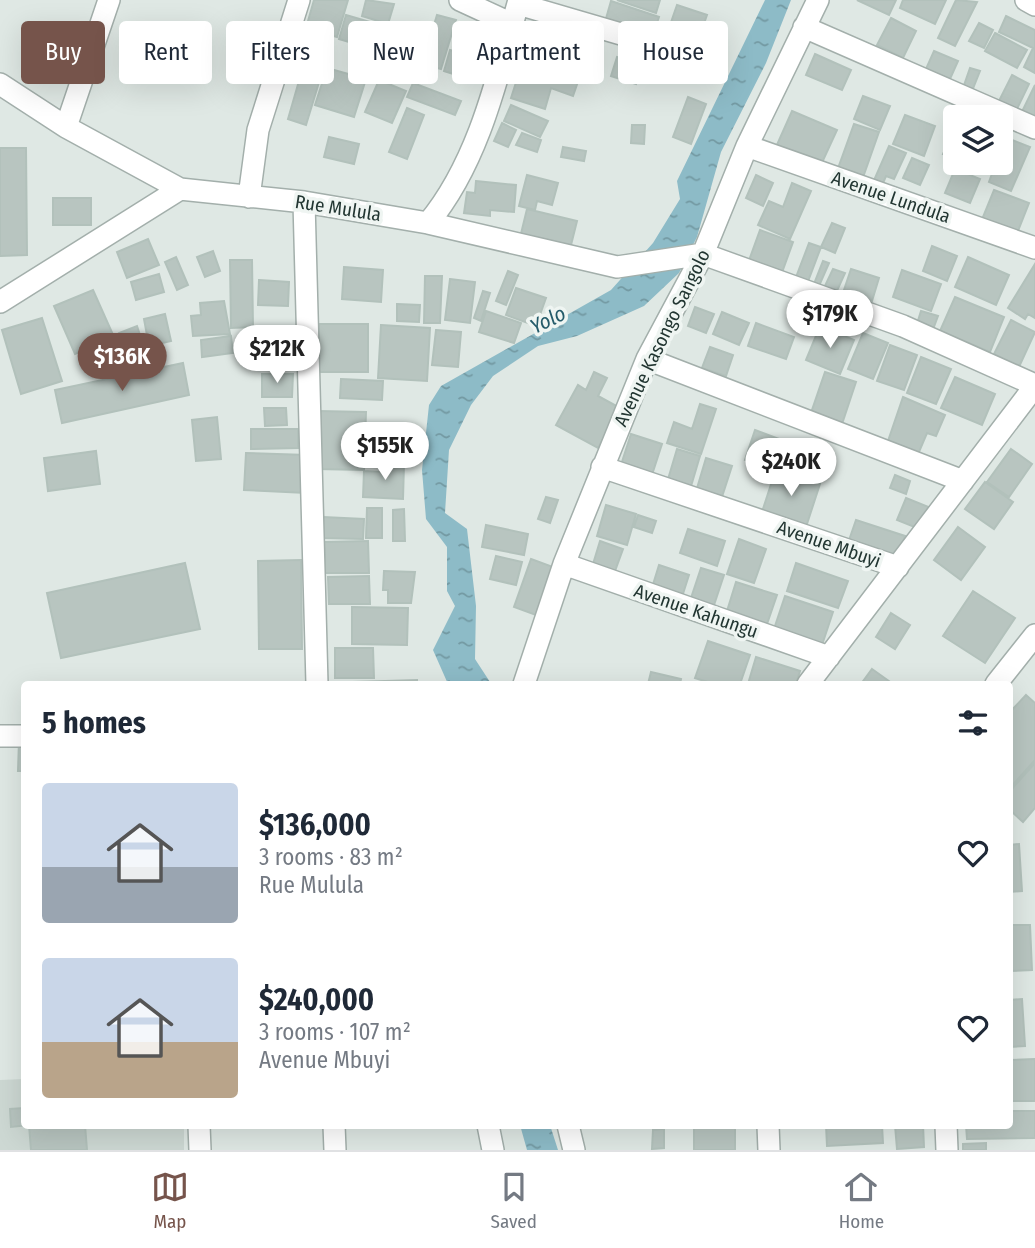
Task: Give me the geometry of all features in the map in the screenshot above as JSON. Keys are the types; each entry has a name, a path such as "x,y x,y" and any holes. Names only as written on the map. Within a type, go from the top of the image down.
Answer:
{"street":[{"path":"66,127 109,0"},
{"path":"249,197 258,131 299,0"},
{"path":"460,0 516,9 618,36"},
{"name":"Avenue Kasongo Sangolo","path":"527,681 564,565 647,359 703,254 747,146 818,0"},
{"path":"1026,0 1035,5"},
{"path":"428,223 449,198 465,165 516,9"},
{"path":"804,27 1035,128"},
{"path":"0,85 66,127 180,190 0,302"},
{"name":"Avenue Lundula","path":"747,146 1035,248"},
{"name":"Rue Mulula","path":"180,190 304,202 428,223 617,268 703,254"},
{"path":"304,202 317,681"},
{"path":"703,254 903,326 1035,386 810,681"},
{"path":"647,359 963,481"},
{"name":"Avenue Mbuyi","path":"602,467 898,567"},
{"name":"Avenue Kahungu","path":"564,565 829,657"},
{"path":"998,681 1035,635"},
{"path":"0,736 21,736"},
{"path":"199,1129 200,1150"},
{"path":"334,1129 335,1150"},
{"path":"489,1129 493,1150"},
{"path":"569,1129 574,1150"},
{"path":"768,1129 769,1150"},
{"path":"946,1129 947,1150"}],"shaded area":[{"path":"21,1079 21,1129 184,1129 184,1150 0,1150 0,1080"}],"water":[{"path":"765,0 791,0 766,63 721,152 697,237 679,273 644,306 577,336 538,346 493,376 471,405 449,450 445,513 467,529 476,606 475,659 489,681 447,681 433,650 455,606 447,591 447,547 426,519 422,470 429,405 441,386 611,290 653,243 680,199 677,181 724,84 728,84 728,76"},
{"path":"521,1129 551,1129 558,1150 527,1150"}],"building":[{"path":"314,0 348,0 337,37 334,36 334,21 308,21"},
{"path":"366,0 394,4 389,21 362,16"},
{"path":"617,0 660,0 656,13"},
{"path":"857,0 896,0 889,15"},
{"path":"903,0 946,0 935,24 900,8"},
{"path":"956,0 977,2 955,46 938,38"},
{"path":"611,1 659,17 658,21 618,21 618,26 605,22"},
{"path":"677,5 707,15 705,21 671,21"},
{"path":"346,15 366,21 348,21 348,42 339,39"},
{"path":"437,15 456,20 452,21 452,33 441,69 438,68 438,21 435,21"},
{"path":"1006,16 1035,30 1035,73 1024,67 1033,48 999,32"},
{"path":"891,18 916,31 903,58 877,45"},
{"path":"979,23 993,30 984,48 969,41"},
{"path":"995,33 1027,50 1017,68 985,51"},
{"path":"450,50 452,51 452,74 444,71"},
{"path":"934,51 958,61 950,79 926,69"},
{"path":"815,54 851,70 842,90 806,75"},
{"path":"617,57 618,57 618,78 611,76"},
{"path":"970,68 980,71 972,91 963,88"},
{"path":"334,70 348,74 348,84 364,84 354,117 315,105 322,84 334,84"},
{"path":"1012,75 1029,84 1015,113 1019,115 1013,126 1013,105 997,105"},
{"path":"298,84 318,84 306,125 288,119"},
{"path":"377,84 389,84 406,91 392,123 365,112"},
{"path":"413,84 416,84 461,101 455,115 407,97"},
{"path":"516,84 577,84 573,96 551,88 545,109 511,98"},
{"path":"1035,85 1035,131 1017,122"},
{"path":"863,96 890,106 880,130 854,119"},
{"path":"688,97 706,104 691,144 673,137"},
{"path":"511,105 548,121 540,137 504,121"},
{"path":"407,108 424,115 407,159 389,152"},
{"path":"792,111 837,130 820,167 776,147"},
{"path":"905,115 935,126 924,156 893,144"},
{"path":"502,123 516,130 508,147 494,141"},
{"path":"854,124 879,132 861,183 836,174"},
{"path":"632,125 645,125 644,144 631,143"},
{"path":"522,133 541,140 537,152 516,145"},
{"path":"329,137 359,144 354,164 324,157"},
{"path":"1013,140 1030,147 1011,191 989,182 992,175 1013,175"},
{"path":"889,146 906,153 894,179 886,176 881,188 872,185"},
{"path":"563,147 586,151 584,161 561,157"},
{"path":"0,148 26,148 27,255 0,256"},
{"path":"912,158 929,165 920,185 903,178"},
{"path":"527,175 558,183 552,205 537,201 535,210 519,206"},
{"path":"756,175 773,183 763,206 746,198"},
{"path":"952,175 970,175 980,179 970,203 945,193"},
{"path":"476,181 516,185 514,212 490,210 490,216 464,213 467,192 475,193"},
{"path":"792,183 811,191 790,239 758,225 769,201 783,207"},
{"path":"994,190 1029,203 1016,236 981,222"},
{"path":"53,198 91,198 91,225 53,225"},
{"path":"527,209 577,221 569,253 519,242"},
{"path":"832,223 845,228 835,253 821,247"},
{"path":"760,230 793,242 780,278 747,266"},
{"path":"148,239 159,265 127,278 117,252"},
{"path":"809,243 821,247 807,284 795,280"},
{"path":"932,246 957,256 947,281 923,271"},
{"path":"213,251 220,271 205,277 197,257"},
{"path":"176,257 188,285 177,290 165,262"},
{"path":"968,257 1009,275 996,305 955,287"},
{"path":"230,260 252,260 253,327 231,328"},
{"path":"823,261 829,263 819,286 814,284"},
{"path":"1035,264 1035,318 1028,314 1025,319 1008,308"},
{"path":"344,267 383,270 381,302 342,299"},
{"path":"833,269 845,273 836,293 824,288"},
{"path":"851,269 879,278 872,301 843,293"},
{"path":"902,270 941,284 931,311 893,297"},
{"path":"508,271 518,275 506,305 496,301"},
{"path":"159,274 164,292 136,300 131,282"},
{"path":"425,276 442,276 440,323 424,323"},
{"path":"450,279 475,282 470,323 445,320"},
{"path":"259,280 289,282 288,306 258,305"},
{"path":"516,288 546,298 536,326 506,315"},
{"path":"93,290 114,337 75,354 54,306"},
{"path":"483,291 490,293 481,321 474,318"},
{"path":"955,297 1004,317 990,352 940,331"},
{"path":"224,301 230,334 193,336 191,316 201,315 200,303"},
{"path":"397,304 420,305 419,322 397,321"},
{"path":"695,307 714,314 706,333 688,326"},
{"path":"486,311 521,323 514,343 479,332"},
{"path":"921,311 938,316 932,332 916,327"},
{"path":"722,312 749,323 739,345 713,334"},
{"path":"165,314 171,341 149,346 144,319"},
{"path":"42,318 62,381 21,394 2,330"},
{"path":"1011,320 1035,332 1019,367 994,354"},
{"path":"756,323 794,337 786,359 748,346"},
{"path":"319,324 368,324 368,372 319,372"},
{"path":"381,325 430,328 427,381 378,378"},
{"path":"137,326 144,347 126,353 119,333"},
{"path":"820,326 854,340 840,374 806,360"},
{"path":"292,330 293,366 247,367 247,331"},
{"path":"436,330 461,332 458,367 432,365"},
{"path":"863,333 888,343 873,379 848,369"},
{"path":"231,336 233,353 202,357 201,340"},
{"path":"890,345 917,355 904,390 877,381"},
{"path":"710,347 733,355 726,376 702,368"},
{"path":"921,357 951,369 936,404 907,393"},
{"path":"183,363 189,395 62,423 55,390"},
{"path":"594,372 607,378 598,396 620,408 598,448 556,425 578,385 586,390"},
{"path":"825,372 856,382 842,424 811,413"},
{"path":"262,374 293,374 292,397 262,397"},
{"path":"955,377 995,394 982,425 941,408"},
{"path":"341,379 383,381 382,400 340,398"},
{"path":"903,397 945,415 936,436 927,433 916,459 886,447"},
{"path":"700,404 716,409 701,454 667,443 674,422 692,429"},
{"path":"264,408 286,408 287,425 265,426"},
{"path":"318,411 366,412 364,470 317,469"},
{"path":"217,417 221,459 196,461 192,420"},
{"path":"251,429 298,429 298,448 251,449"},
{"path":"755,430 782,440 771,470 745,460"},
{"path":"631,434 662,444 650,481 619,471"},
{"path":"786,440 815,452 804,474 788,467 791,459 780,454"},
{"path":"677,449 700,456 689,493 666,486"},
{"path":"1011,449 1032,464 1009,497 987,482"},
{"path":"96,451 100,484 48,491 44,458"},
{"path":"246,453 307,455 306,493 244,490"},
{"path":"706,458 732,466 720,503 695,495"},
{"path":"381,462 404,464 403,499 363,497 364,471 381,472"},
{"path":"776,469 820,484 806,527 762,512"},
{"path":"895,475 910,481 906,494 890,488"},
{"path":"985,482 1013,502 994,529 965,509"},
{"path":"546,497 558,500 550,523 538,519"},
{"path":"906,498 931,508 922,530 897,520"},
{"path":"606,505 636,514 627,545 597,536"},
{"path":"367,508 382,508 382,538 366,538"},
{"path":"404,509 405,541 393,541 393,510"},
{"path":"638,515 656,521 652,533 634,527"},
{"path":"323,517 364,519 363,539 322,538"},
{"path":"856,520 905,536 896,562 847,546"},
{"path":"486,525 528,534 524,555 482,547"},
{"path":"958,527 985,547 961,580 934,560"},
{"path":"688,529 725,541 717,566 680,553"},
{"path":"739,539 766,549 754,583 727,574"},
{"path":"368,541 369,573 325,573 324,542"},
{"path":"600,541 623,549 615,571 593,564"},
{"path":"496,556 522,562 516,585 490,579"},
{"path":"531,559 553,567 536,615 514,607"},
{"path":"301,560 302,649 259,649 258,561"},
{"path":"185,563 200,629 61,658 47,593"},
{"path":"796,563 848,581 838,608 787,591"},
{"path":"659,565 689,575 681,600 651,591"},
{"path":"701,568 724,575 713,608 690,601"},
{"path":"384,571 415,572 411,603 388,603 388,590 383,590"},
{"path":"369,576 370,604 329,604 328,577"},
{"path":"736,582 777,595 767,624 727,611"},
{"path":"973,591 1015,618 985,663 943,636"},
{"path":"785,596 833,612 821,648 773,632"},
{"path":"352,607 408,608 407,645 352,644"},
{"path":"891,613 910,625 895,649 876,637"},
{"path":"708,641 750,655 741,681 704,681 695,678"},
{"path":"335,648 373,648 374,678 335,678"},
{"path":"756,657 800,671 797,681 749,681"},
{"path":"872,669 889,681 863,681"},
{"path":"651,672 681,679 681,681 649,681"},
{"path":"1026,695 1035,703 1035,760 1013,785 1013,709"},
{"path":"19,741 21,741 21,771 18,771"},
{"path":"1035,763 1035,808 1023,822 1013,813 1013,788"},
{"path":"1019,844 1022,891 1013,892 1013,845"},
{"path":"1013,925 1030,925 1032,970 1013,971"},
{"path":"1022,999 1025,1046 1013,1047 1013,1000"},
{"path":"1035,1059 1035,1101 1013,1101 1013,1060"},
{"path":"21,1108 21,1126 11,1127 10,1109"},
{"path":"1013,1111 1035,1111 1035,1138 967,1139 966,1129 1013,1129"},
{"path":"29,1129 85,1129 87,1150 31,1150"},
{"path":"664,1129 664,1148 652,1149 653,1130"},
{"path":"694,1129 735,1129 735,1150 694,1150"},
{"path":"826,1129 882,1129 883,1143 827,1146"},
{"path":"895,1129 923,1129 924,1147 897,1149"},
{"path":"986,1143 986,1150 963,1150 963,1144"}],"water label":[{"name":"Yolo","path":"548,320"}]}
